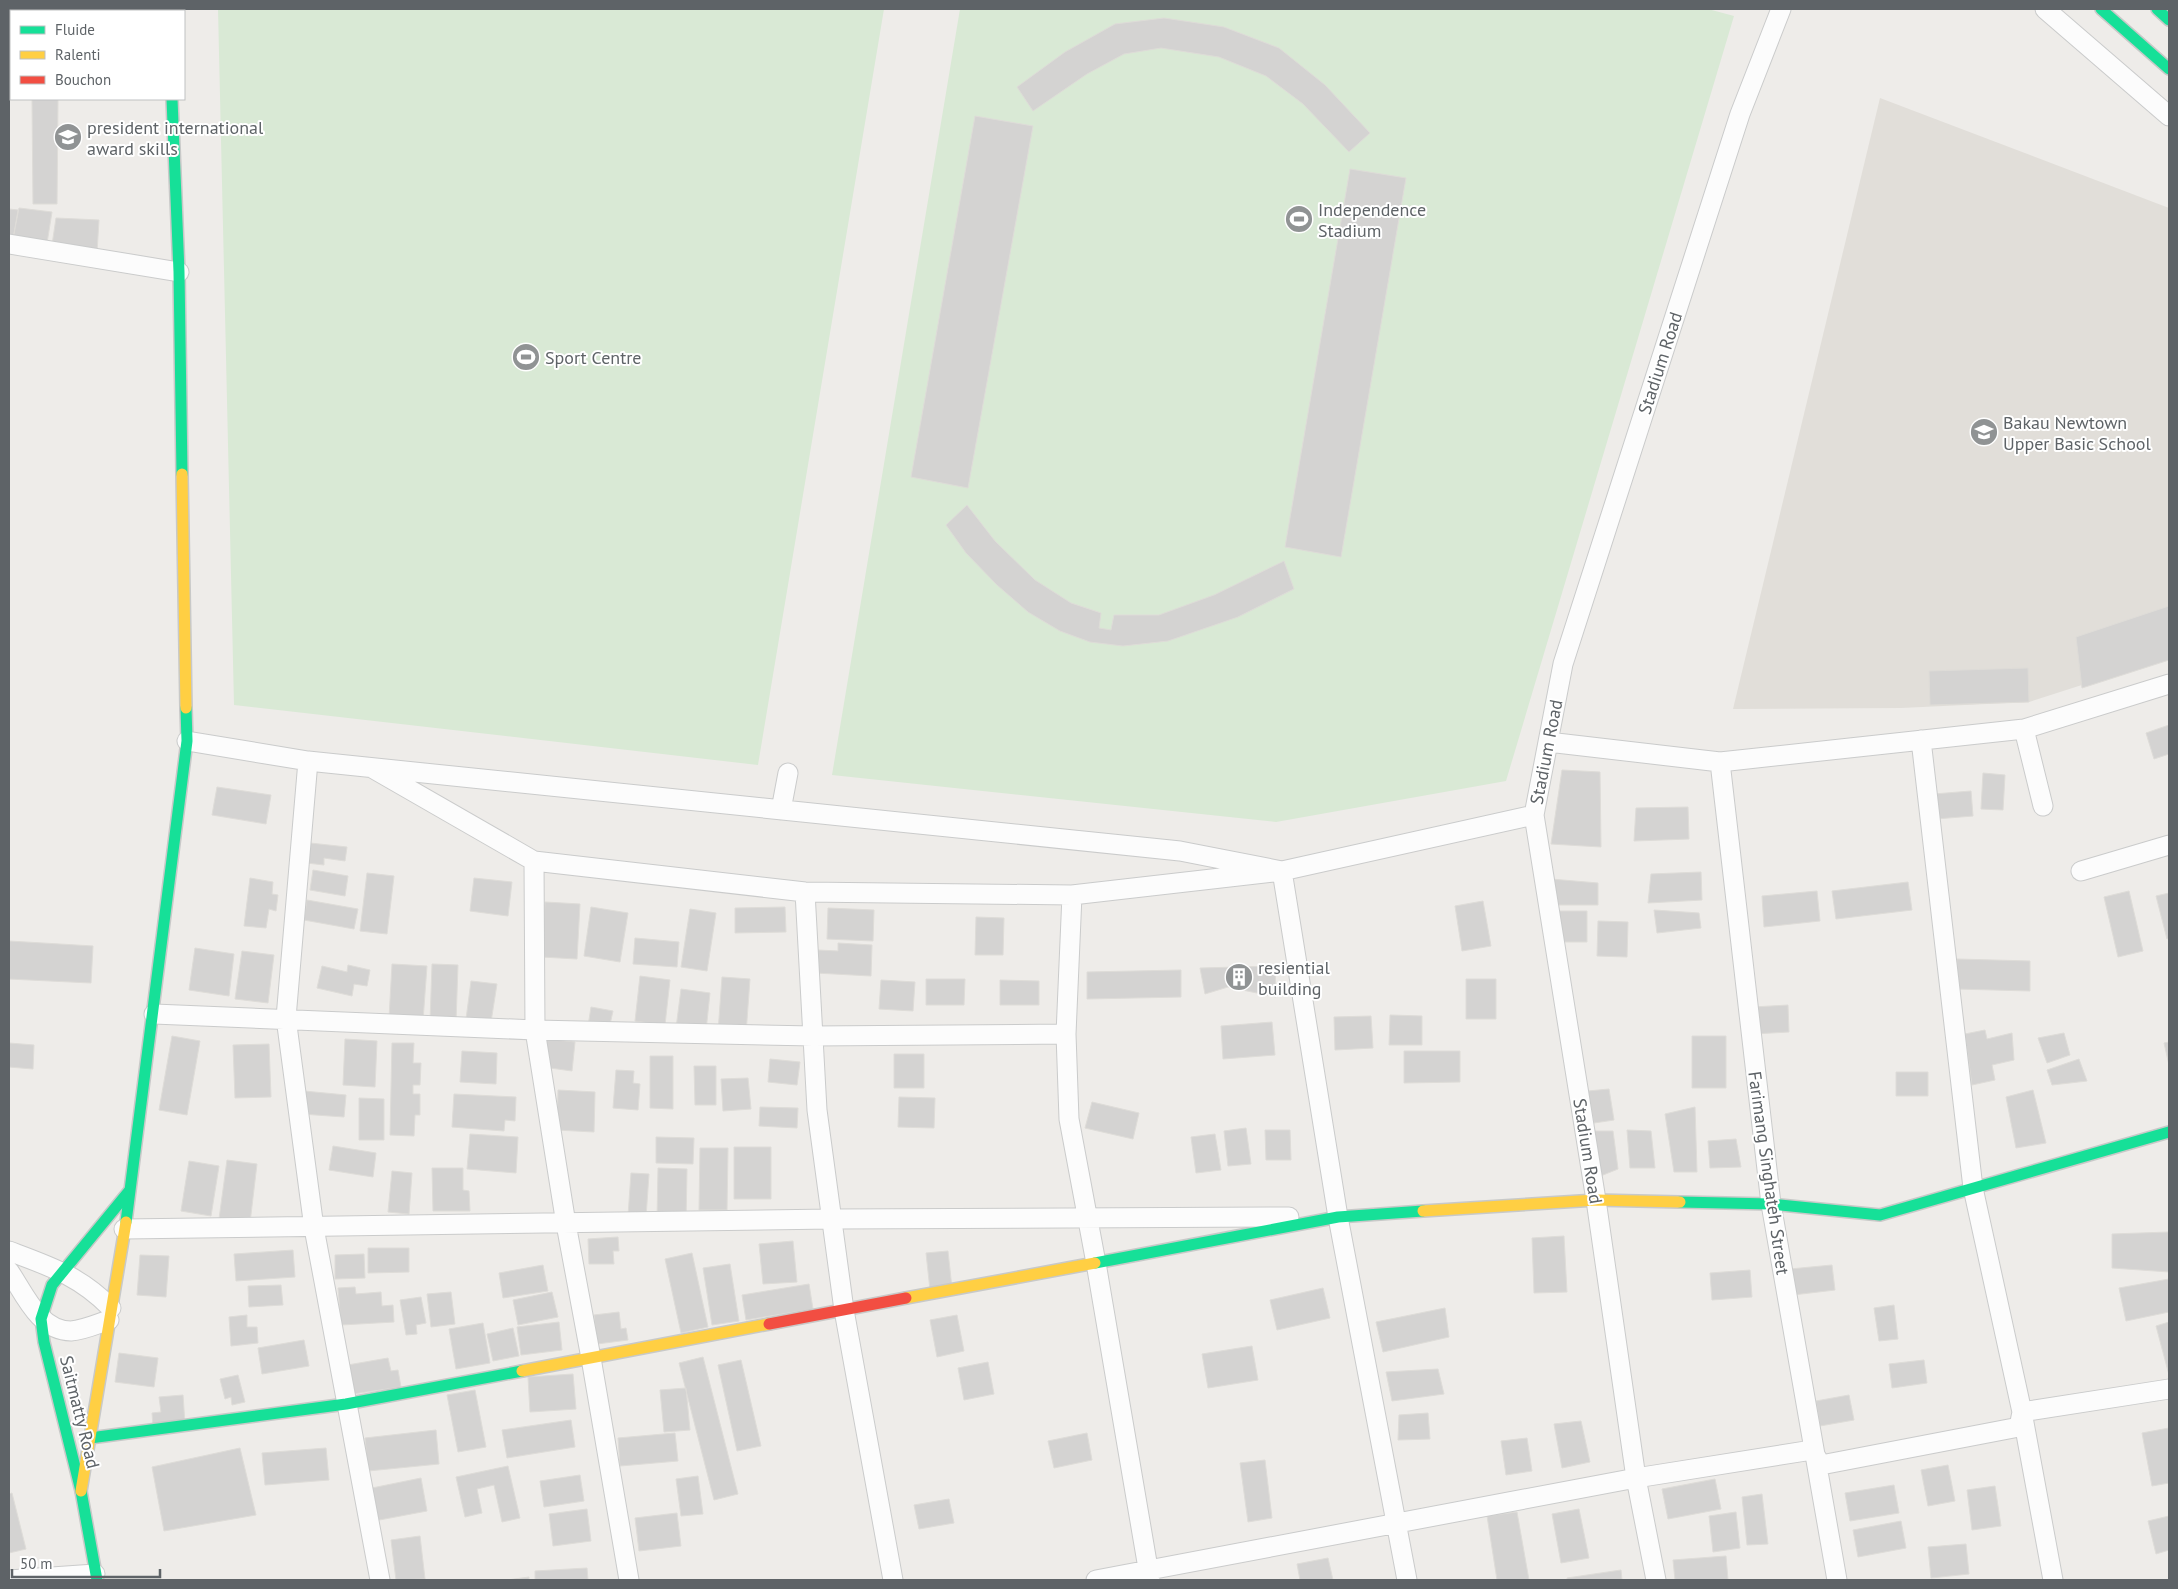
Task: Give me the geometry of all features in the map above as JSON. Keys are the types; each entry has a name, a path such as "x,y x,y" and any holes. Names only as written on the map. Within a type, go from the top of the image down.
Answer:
{"street":[{"name":"Stadium Road","path":"1656,1580 1636,1478 1596,1200 1534,815 1563,664 1740,114 1780,9"},
{"path":"2045,9 2169,116"},
{"path":"2101,9 2169,69"},
{"path":"2157,9 2169,20"},
{"path":"9,1580 94,1578 81,1491 131,1189 187,741 179,272 172,100"},
{"path":"9,244 179,272"},
{"path":"1548,742 1720,762 2024,729 2169,684"},
{"path":"2024,729 2043,806"},
{"path":"1921,740 1973,1188 2022,1412 2053,1580"},
{"path":"187,741 308,761 1180,851 1282,871"},
{"path":"308,761 286,1018 314,1228 380,1580"},
{"name":"Farimang Singhateh Street","path":"1720,762 1770,1204 1836,1580"},
{"path":"372,768 534,862 805,892 1072,895 1282,871 1534,815"},
{"path":"781,810 788,773"},
{"path":"2081,871 2169,845"},
{"path":"534,862 535,1030 566,1224 629,1580"},
{"path":"1282,871 1338,1217 1407,1580"},
{"path":"805,892 817,1110 844,1310 894,1580"},
{"path":"1072,895 1066,1034 1069,1119 1096,1263 1149,1575"},
{"path":"154,1014 286,1018 535,1030 813,1036 1066,1034"},
{"path":"124,1229 314,1228 832,1219 1338,1217 1596,1200 1770,1204 1880,1215 2169,1132"},
{"path":"41,1319 46,1296 62,1271 131,1189"},
{"path":"90,1438 346,1404 1338,1217"},
{"path":"9,1251 62,1271 90,1289 110,1314"},
{"path":"9,1271 41,1319 58,1328 71,1331 110,1314"},
{"name":"Saitmatty Road","path":"41,1319 44,1342 81,1491"},
{"path":"2022,1412 2169,1389"},
{"path":"1096,1580 1149,1575 1397,1523 1636,1478 1812,1450 1821,1464 2019,1427 2022,1412"}],"shaded area":[{"name":"Bakau Newtown Upper Basic School","path":"1880,98 2169,208 2169,657 2029,702 1901,708 1733,709"}],"green space":[{"name":"Sport Centre","path":"218,9 884,9 758,765 234,705"},
{"name":"Independence Stadium","path":"960,9 1708,9 1734,16 1506,781 1276,822 832,775"}],"building":[{"path":"60,9 94,9 94,10"},
{"path":"1164,18 1224,27 1279,48 1325,85 1370,133 1349,152 1303,104 1266,76 1219,57 1161,48 1124,54 1087,74 1033,111 1017,87 1065,52 1115,24"},
{"path":"32,100 58,100 57,204 33,204"},
{"path":"975,116 1033,126 968,488 911,477"},
{"path":"1350,169 1406,178 1341,557 1285,547"},
{"path":"19,208 52,212 47,243 13,239"},
{"path":"9,209 18,210 13,239 9,238"},
{"path":"56,218 99,220 97,252 52,245"},
{"path":"967,505 995,541 1035,580 1071,603 1101,613 1099,628 1111,630 1114,615 1159,615 1214,595 1284,561 1294,589 1238,617 1168,641 1123,646 1090,642 1060,631 1028,612 997,585 966,553 946,525"},
{"path":"2169,606 2169,660 2082,688 2076,637"},
{"path":"2028,668 2029,702 1930,705 1929,671"},
{"path":"2169,725 2169,754 2154,759 2146,733"},
{"path":"1562,770 1600,772 1601,847 1551,844"},
{"path":"1983,773 2005,775 2003,810 1981,809"},
{"path":"217,787 271,795 266,824 212,815"},
{"path":"1971,791 1973,816 1936,819 1934,794"},
{"path":"1688,807 1689,839 1634,841 1636,808"},
{"path":"310,843 347,847 345,861 324,858 324,865 307,863"},
{"path":"313,870 348,876 345,896 310,890"},
{"path":"1701,872 1702,900 1648,903 1651,874"},
{"path":"367,873 394,876 387,934 360,931"},
{"path":"250,878 273,882 272,894 278,895 276,911 269,909 266,928 244,926"},
{"path":"474,878 512,882 508,916 470,911"},
{"path":"1551,879 1598,883 1598,905 1551,905"},
{"path":"1908,882 1912,910 1836,919 1832,891"},
{"path":"1817,891 1820,921 1764,927 1762,896"},
{"path":"2129,891 2143,951 2118,957 2104,897"},
{"path":"2169,893 2169,938 2167,939 2156,896"},
{"path":"307,900 358,909 354,929 304,920"},
{"path":"1483,901 1491,946 1462,951 1455,906"},
{"path":"545,902 580,904 577,959 542,957"},
{"path":"591,907 628,913 620,962 584,956"},
{"path":"785,907 786,932 735,933 735,908"},
{"path":"828,908 874,910 873,941 827,939"},
{"path":"690,909 716,913 707,971 681,967"},
{"path":"1654,910 1699,913 1701,928 1657,933"},
{"path":"1557,911 1587,911 1587,942 1557,942"},
{"path":"976,917 1004,918 1003,955 975,955"},
{"path":"1598,921 1628,922 1627,957 1597,956"},
{"path":"635,938 679,942 677,967 633,964"},
{"path":"9,941 93,946 91,983 9,979"},
{"path":"838,943 872,945 871,976 816,973 818,950 838,951"},
{"path":"195,948 234,954 229,996 189,990"},
{"path":"242,951 274,955 268,1003 235,999"},
{"path":"1957,959 2030,961 2030,991 1957,989"},
{"path":"392,964 427,966 423,1021 389,1018"},
{"path":"432,964 458,965 456,1023 430,1022"},
{"path":"348,965 370,970 367,986 354,984 352,996 317,988 322,966 347,972"},
{"name":"resiential building","path":"1275,966 1276,997 1228,987 1205,994 1200,968"},
{"path":"1181,970 1181,997 1087,999 1087,972"},
{"path":"640,976 670,980 665,1025 635,1021"},
{"path":"722,977 750,979 746,1034 718,1032"},
{"path":"926,979 965,979 964,1005 926,1005"},
{"path":"1466,979 1496,979 1496,1019 1466,1019"},
{"path":"881,980 915,982 913,1011 879,1009"},
{"path":"1000,980 1039,981 1039,1005 1000,1005"},
{"path":"471,981 497,984 491,1022 466,1019"},
{"path":"681,989 710,993 706,1031 676,1028"},
{"path":"1788,1005 1789,1032 1754,1034 1753,1007"},
{"path":"591,1007 613,1011 609,1029 588,1026"},
{"path":"1390,1015 1422,1016 1422,1045 1389,1045"},
{"path":"1371,1016 1373,1048 1335,1050 1334,1017"},
{"path":"1272,1022 1275,1055 1223,1059 1221,1026"},
{"path":"1985,1030 1987,1039 2012,1033 2014,1060 1992,1065 1995,1080 1972,1085 1965,1034"},
{"path":"2064,1033 2070,1055 2047,1063 2038,1038"},
{"path":"172,1036 200,1041 187,1115 159,1110"},
{"path":"1692,1036 1726,1036 1726,1088 1692,1088"},
{"path":"345,1039 377,1041 375,1087 343,1085"},
{"path":"546,1039 575,1042 572,1071 543,1067"},
{"path":"2169,1042 2169,1065 2164,1043"},
{"path":"9,1043 34,1045 33,1069 9,1067"},
{"path":"392,1043 414,1043 413,1063 421,1063 420,1085 413,1085 413,1094 420,1094 420,1115 415,1115 414,1136 390,1135"},
{"path":"269,1044 271,1097 235,1098 233,1045"},
{"path":"462,1051 497,1053 496,1084 460,1082"},
{"path":"1404,1051 1460,1051 1460,1082 1404,1083"},
{"path":"894,1054 924,1054 924,1088 894,1088"},
{"path":"650,1056 673,1056 673,1109 650,1108"},
{"path":"770,1059 800,1062 797,1085 768,1082"},
{"path":"2079,1059 2087,1081 2052,1085 2047,1070"},
{"path":"694,1066 716,1066 716,1105 695,1105"},
{"path":"616,1070 634,1071 633,1083 640,1084 638,1110 613,1108"},
{"path":"1896,1072 1928,1072 1928,1096 1896,1096"},
{"path":"748,1078 751,1109 723,1111 721,1079"},
{"path":"1609,1089 1614,1120 1594,1123 1588,1091"},
{"path":"558,1090 595,1092 594,1132 557,1130"},
{"path":"2033,1090 2046,1143 2016,1148 2006,1097"},
{"path":"304,1091 346,1095 344,1117 302,1114"},
{"path":"454,1094 516,1097 515,1121 505,1120 504,1131 452,1127"},
{"path":"899,1097 935,1098 934,1128 898,1127"},
{"path":"359,1098 384,1099 384,1140 359,1140"},
{"path":"1092,1102 1139,1113 1133,1139 1085,1128"},
{"path":"760,1107 798,1108 797,1128 759,1126"},
{"path":"1695,1107 1697,1172 1674,1172 1665,1114"},
{"path":"1246,1128 1251,1164 1228,1166 1224,1131"},
{"path":"1265,1130 1290,1130 1291,1160 1266,1160"},
{"path":"1627,1130 1651,1131 1655,1168 1630,1168"},
{"path":"1592,1131 1613,1131 1618,1169 1598,1177"},
{"path":"470,1134 518,1137 516,1173 467,1169"},
{"path":"1215,1134 1221,1170 1196,1173 1191,1137"},
{"path":"656,1137 694,1138 693,1164 656,1163"},
{"path":"1736,1139 1741,1167 1710,1168 1708,1141"},
{"path":"333,1146 376,1153 373,1177 329,1170"},
{"path":"734,1147 771,1147 771,1199 734,1199"},
{"path":"700,1148 728,1148 727,1210 699,1210"},
{"path":"227,1160 257,1164 250,1223 219,1219"},
{"path":"189,1161 219,1166 211,1216 181,1211"},
{"path":"432,1168 463,1168 463,1190 469,1191 470,1211 433,1211"},
{"path":"658,1168 687,1169 686,1221 657,1220"},
{"path":"392,1171 412,1173 409,1214 388,1212"},
{"path":"631,1173 649,1174 646,1217 628,1216"},
{"path":"2169,1232 2169,1272 2112,1268 2112,1234"},
{"path":"1564,1236 1567,1292 1534,1293 1532,1238"},
{"path":"618,1237 619,1251 613,1251 614,1264 589,1264 588,1239"},
{"path":"793,1241 797,1282 763,1284 759,1244"},
{"path":"368,1248 409,1248 409,1272 368,1273"},
{"path":"293,1250 295,1277 236,1281 234,1254"},
{"path":"948,1251 952,1288 930,1290 926,1253"},
{"path":"692,1253 708,1327 681,1333 665,1259"},
{"path":"364,1254 365,1278 335,1279 335,1255"},
{"path":"140,1255 169,1256 166,1297 137,1295"},
{"path":"730,1264 739,1321 712,1325 703,1268"},
{"path":"543,1265 548,1291 503,1298 499,1273"},
{"path":"1832,1265 1835,1290 1793,1295 1790,1269"},
{"path":"1750,1270 1752,1297 1712,1300 1710,1273"},
{"path":"2169,1279 2169,1312 2126,1321 2119,1288"},
{"path":"809,1284 813,1309 746,1320 742,1295"},
{"path":"281,1285 283,1305 249,1307 248,1286"},
{"path":"355,1287 356,1294 381,1292 382,1306 393,1305 394,1322 341,1325 338,1288"},
{"path":"1323,1288 1330,1318 1277,1330 1270,1300"},
{"path":"451,1292 455,1324 431,1327 427,1294"},
{"path":"552,1292 558,1317 518,1325 513,1300"},
{"path":"421,1297 426,1323 416,1325 417,1334 406,1335 400,1300"},
{"path":"1894,1305 1898,1339 1879,1341 1874,1308"},
{"path":"1445,1308 1449,1337 1383,1352 1376,1322"},
{"path":"619,1312 621,1329 626,1328 628,1340 597,1344 594,1315"},
{"path":"247,1315 247,1327 257,1327 258,1343 231,1346 229,1317"},
{"path":"957,1315 964,1351 937,1357 930,1320"},
{"path":"559,1322 562,1350 521,1355 517,1327"},
{"path":"2169,1322 2169,1375 2156,1326"},
{"path":"483,1323 490,1363 456,1369 449,1329"},
{"path":"513,1328 519,1356 493,1361 487,1334"},
{"path":"304,1340 309,1366 262,1374 258,1348"},
{"path":"1252,1346 1258,1380 1208,1388 1202,1354"},
{"path":"119,1353 158,1358 154,1387 115,1382"},
{"path":"703,1357 738,1494 714,1500 679,1363"},
{"path":"388,1358 391,1371 398,1370 401,1387 346,1395 342,1366"},
{"path":"741,1360 761,1446 737,1451 718,1365"},
{"path":"1924,1360 1927,1383 1892,1388 1889,1364"},
{"path":"988,1362 994,1394 964,1400 958,1368"},
{"path":"1438,1369 1444,1394 1392,1401 1386,1372"},
{"path":"573,1374 576,1409 530,1412 528,1377"},
{"path":"238,1375 245,1402 232,1405 231,1397 225,1399 220,1379"},
{"path":"686,1388 690,1430 664,1432 660,1390"},
{"path":"475,1390 486,1447 458,1452 447,1395"},
{"path":"183,1395 185,1424 153,1426 152,1413 161,1412 159,1397"},
{"path":"1849,1395 1854,1420 1820,1426 1816,1401"},
{"path":"1428,1413 1430,1439 1398,1440 1399,1415"},
{"path":"571,1420 575,1447 507,1458 502,1430"},
{"path":"1581,1421 1590,1462 1562,1468 1554,1424"},
{"path":"2169,1428 2169,1483 2152,1486 2142,1433"},
{"path":"436,1430 439,1464 368,1471 365,1438"},
{"path":"675,1433 678,1461 620,1466 618,1438"},
{"path":"1087,1433 1092,1460 1054,1468 1048,1441"},
{"path":"1527,1438 1532,1471 1506,1475 1501,1441"},
{"path":"240,1448 256,1515 164,1531 152,1467"},
{"path":"326,1448 329,1480 265,1485 262,1453"},
{"path":"1265,1460 1272,1518 1248,1522 1240,1463"},
{"path":"1948,1465 1955,1501 1928,1506 1921,1470"},
{"path":"508,1466 520,1518 502,1522 494,1485 477,1489 482,1513 465,1517 456,1477"},
{"path":"580,1475 584,1501 544,1507 540,1481"},
{"path":"698,1476 703,1514 681,1516 676,1479"},
{"path":"421,1478 427,1511 374,1521 367,1489"},
{"path":"1715,1479 1721,1509 1668,1519 1662,1489"},
{"path":"1894,1485 1899,1513 1850,1521 1845,1493"},
{"path":"1995,1486 2001,1526 1972,1530 1967,1490"},
{"path":"12,1493 26,1549 9,1553 9,1494"},
{"path":"1762,1494 1768,1544 1747,1545 1742,1497"},
{"path":"949,1499 954,1523 919,1529 914,1505"},
{"path":"587,1509 591,1541 553,1546 549,1514"},
{"path":"1579,1509 1589,1558 1561,1563 1552,1514"},
{"path":"1517,1512 1529,1580 1497,1580 1487,1516"},
{"path":"1736,1512 1740,1548 1713,1552 1709,1516"},
{"path":"677,1513 681,1546 639,1551 635,1518"},
{"path":"2169,1516 2169,1550 2156,1554 2148,1521"},
{"path":"1901,1521 1906,1548 1858,1557 1853,1530"},
{"path":"420,1536 425,1579 396,1580 391,1540"},
{"path":"1966,1544 1969,1574 1931,1578 1928,1547"},
{"path":"1726,1556 1728,1580 1675,1580 1673,1560"},
{"path":"1328,1558 1333,1580 1300,1580 1297,1564"},
{"path":"587,1568 588,1580 535,1580 535,1571"},
{"path":"1621,1570 1622,1580 1567,1580 1567,1578"},
{"path":"529,1577 529,1580 507,1580"}],"traffic: fast":[{"path":"2101,9 2169,69"},
{"path":"2157,9 2169,20"},
{"path":"172,100 179,272 182,474"},
{"path":"126,1222 187,741 186,708"},
{"path":"1680,1202 1771,1204 1880,1215 2169,1132"},
{"path":"97,1580 81,1491 44,1342 41,1319 52,1285 130,1190"},
{"path":"1095,1263 1338,1217 1423,1211"},
{"path":"90,1438 346,1404 522,1371"}],"traffic: slow":[{"path":"182,474 186,708"},
{"path":"1423,1211 1596,1200 1680,1202"},
{"path":"81,1491 126,1222"},
{"path":"906,1298 1095,1263"},
{"path":"522,1371 769,1324"}],"traffic: jam":[{"path":"769,1324 906,1298"}],"place":[{"name":"president international award skills","path":"68,137"},
{"name":"Independence Stadium","path":"1299,219"},
{"name":"Sport Centre","path":"526,357"},
{"name":"Bakau Newtown Upper Basic School","path":"1984,432"},
{"name":"resiential building","path":"1239,977"}]}
